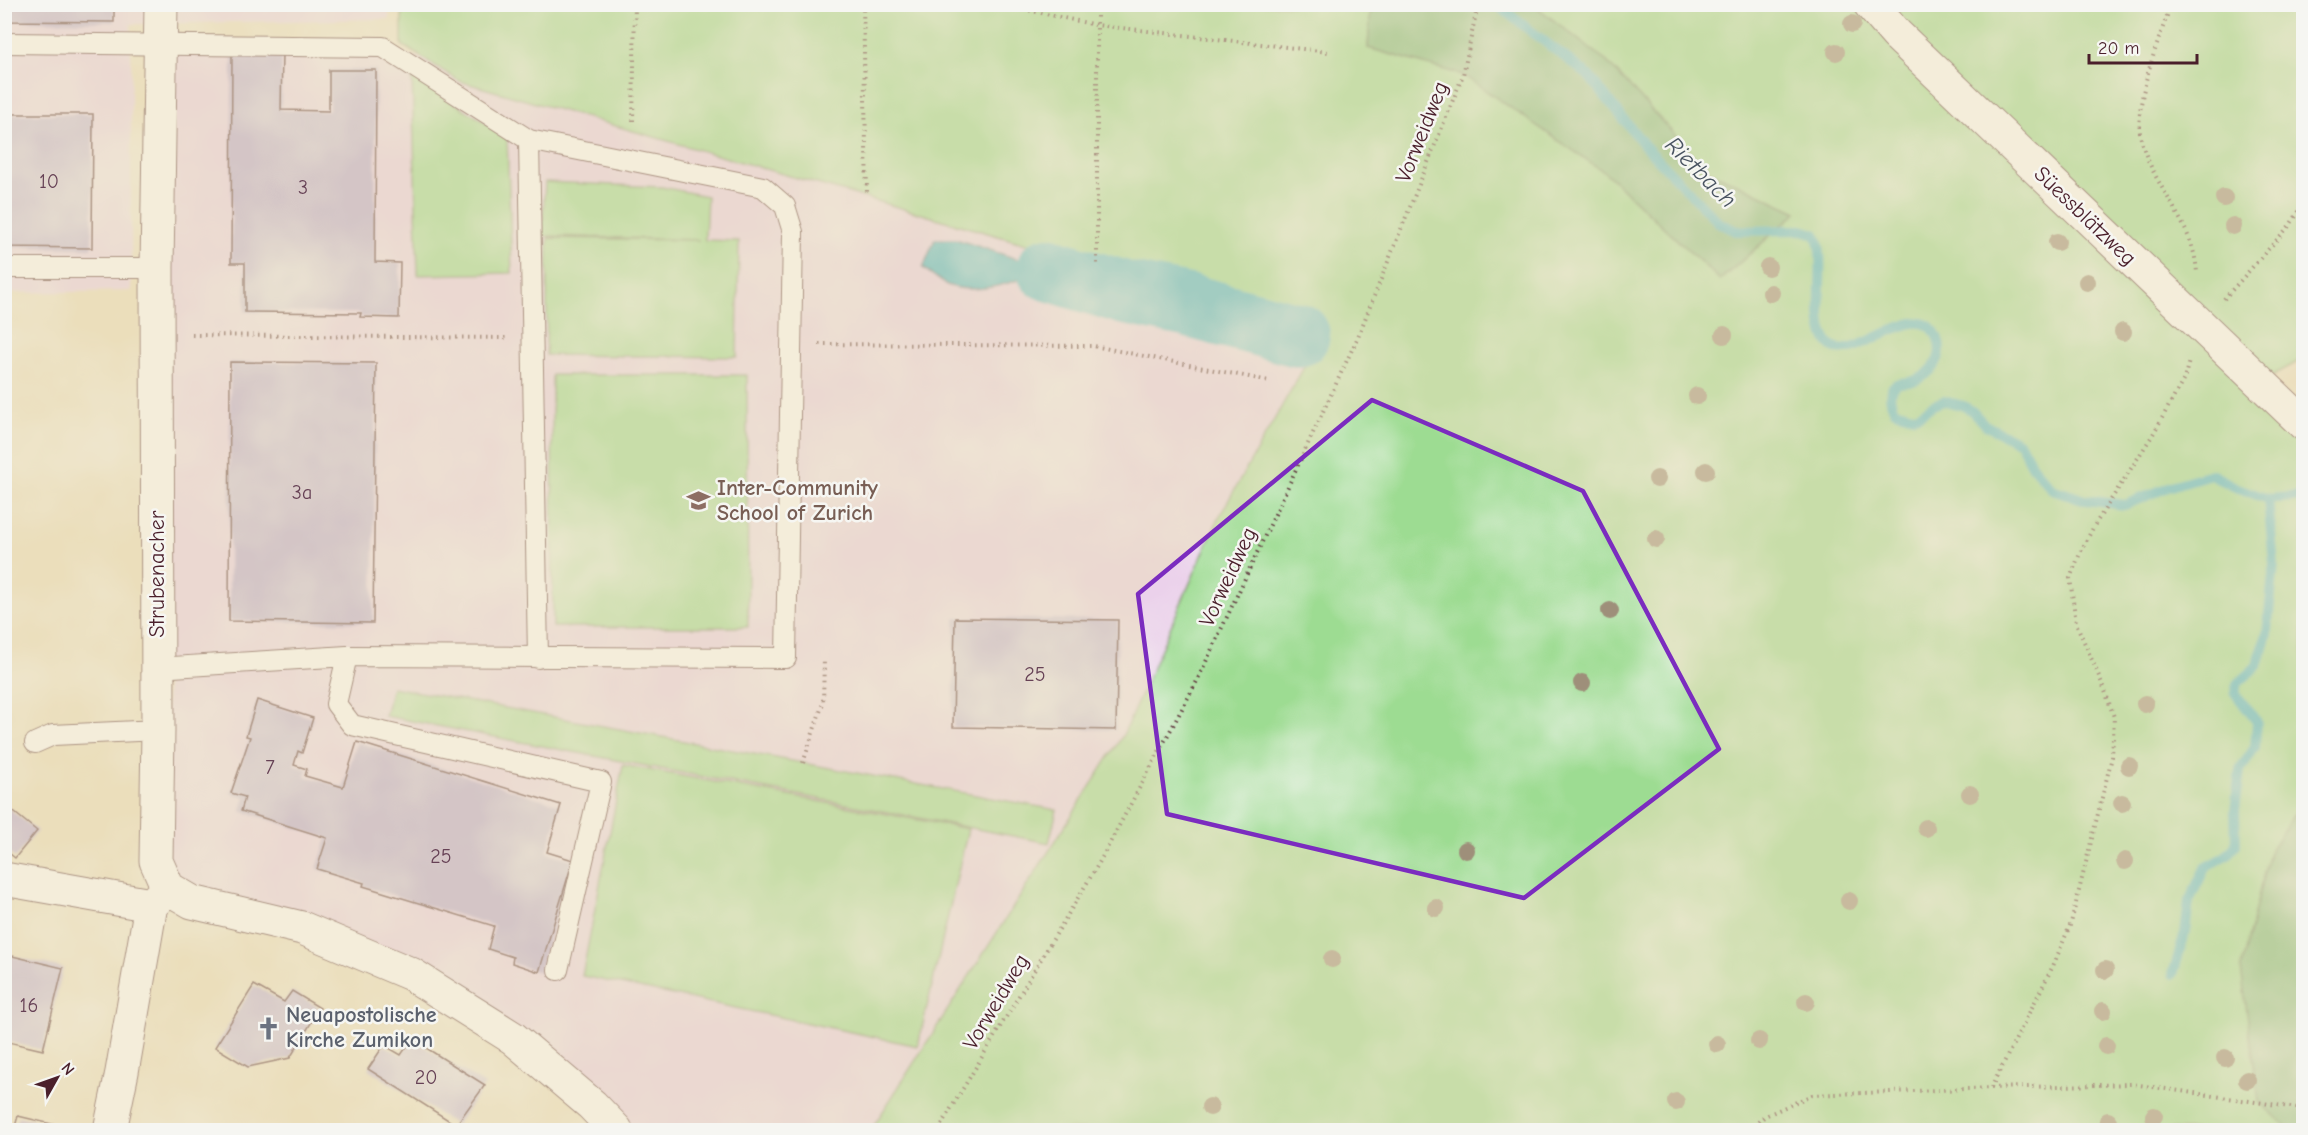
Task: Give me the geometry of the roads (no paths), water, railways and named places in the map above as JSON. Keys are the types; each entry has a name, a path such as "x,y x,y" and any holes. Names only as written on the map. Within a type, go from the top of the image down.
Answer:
{"street":[{"name":"Strubenacher","path":"159,896 156,861 157,268 161,4"},
{"name":"Süessblätzweg","path":"1869,4 1896,34 2199,327 2304,424"},
{"path":"4,879 159,896 302,928 411,974 513,1038 592,1105 616,1131"},
{"path":"111,1131 159,896"}],"lane":[{"path":"4,43 383,47 529,140 764,187 785,206 793,232 786,658 347,656 157,668"},
{"path":"529,140 538,658"},
{"path":"4,268 157,268"},
{"path":"347,656 336,704 352,725 601,782 558,970"},
{"path":"35,743 53,735 158,730"}],"water":[{"path":"935,239 956,239 1048,269 999,286 972,289 947,285 923,268"}],"waterway":[{"name":"Rietbach","path":"1501,8 1588,75 1645,146 1718,222 1736,231 1802,230 1815,234 1819,245 1822,327 1826,340 1835,348 1846,349 1859,345 1905,325 1919,323 1930,327 1940,346 1938,360 1930,371 1919,379 1899,383 1892,388 1891,400 1895,411 1913,416 1919,415 1933,405 1944,401 1964,406 1985,425 2020,443 2033,467 2052,489 2085,500 2125,505 2171,486 2211,474 2235,487 2268,499 2304,496"},
{"path":"1048,269 1125,293 1189,306 1298,335"},
{"path":"2173,974 2185,933 2189,901 2205,868 2227,855 2236,845 2235,811 2240,770 2255,747 2257,722 2235,693 2237,684 2257,666 2267,634 2274,564 2268,499"}],"place":[{"name":"Inter-Community School of Zurich","path":"699,501"},
{"name":"Neuapostolische Kirche Zumikon","path":"268,1028"}]}
